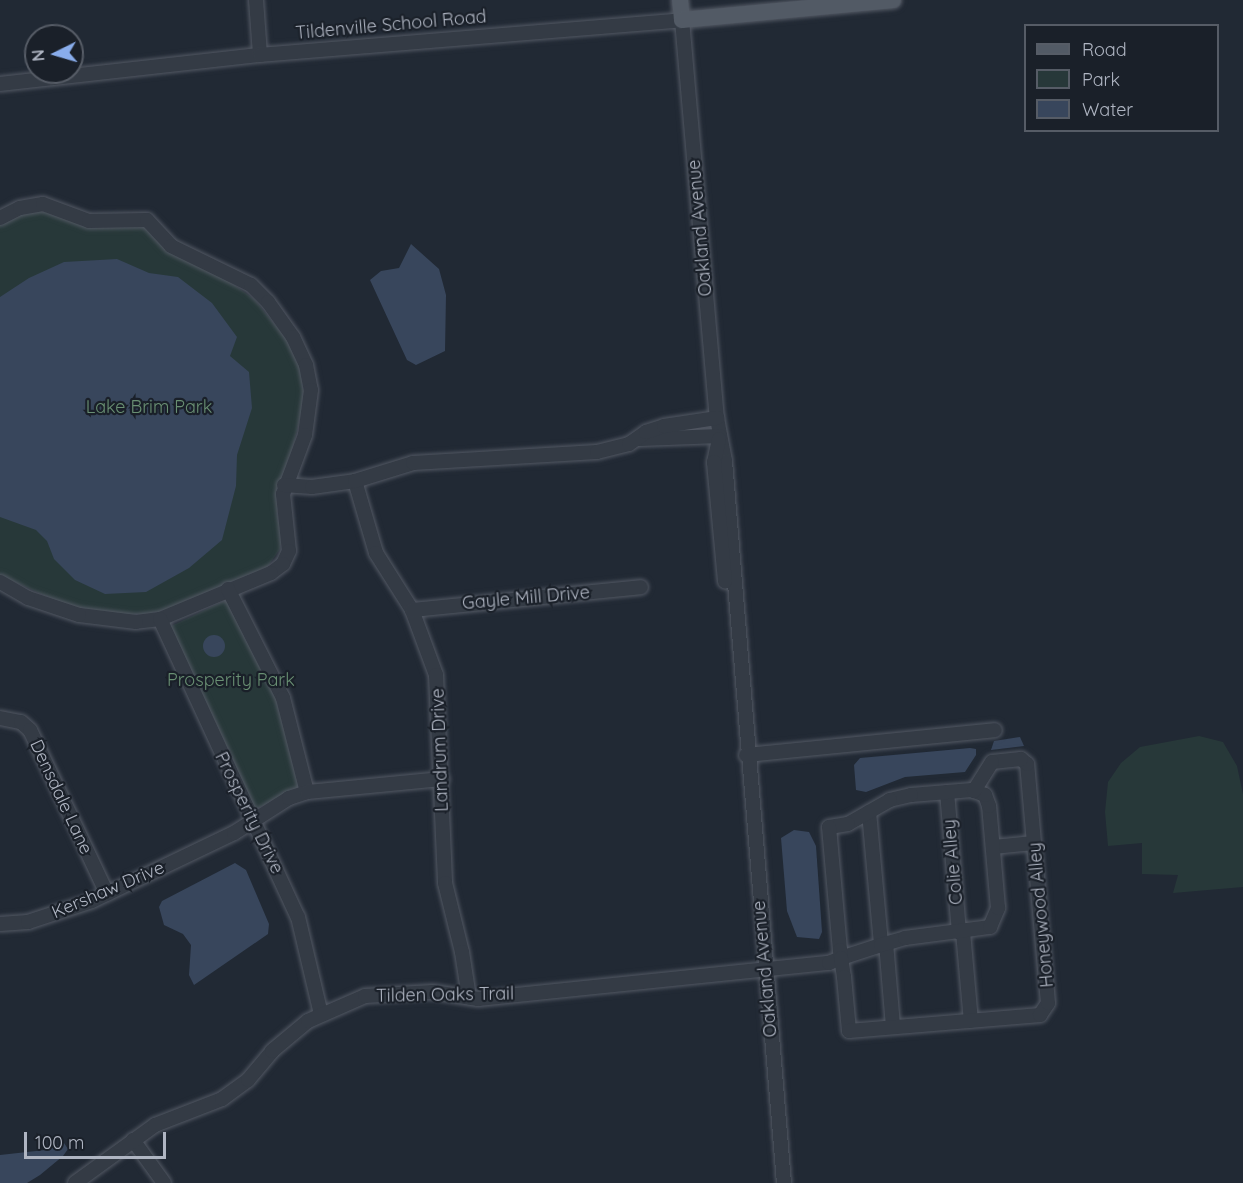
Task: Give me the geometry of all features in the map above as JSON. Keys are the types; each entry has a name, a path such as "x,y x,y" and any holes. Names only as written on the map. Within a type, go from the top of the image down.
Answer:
{"main road":[{"path":"680,0 682,20"},
{"name":"Tildenville School Road","path":"682,20 883,0"}],"street":[{"path":"256,0 260,55"},
{"name":"Tildenville School Road","path":"0,84 260,55 682,20"},
{"name":"Oakland Avenue","path":"682,20 784,1183"},
{"path":"0,218 20,208 43,204 89,221 147,220 171,246 251,285 293,337 306,365 311,390 305,435 285,485 283,515 289,550 283,564 271,573 160,619 108,620 80,615 28,598 0,582"},
{"path":"640,439 646,432 664,426 717,418"},
{"path":"285,485 312,487 356,481 413,463 597,452 640,439 720,436"},
{"name":"Landrum Drive","path":"356,481 376,553 412,610 436,675 445,883 469,997"},
{"name":"Gayle Mill Drive","path":"412,610 641,587"},
{"path":"228,590 283,698 307,792"},
{"name":"Prosperity Drive","path":"160,619 298,917 321,1014"},
{"name":"Densdale Lane","path":"0,718 21,722 30,730 107,894"},
{"path":"746,755 995,730"},
{"name":"Honeywood Alley","path":"841,958 849,1031 1040,1015 1048,1004 1027,764 1021,759 992,762 974,791"},
{"path":"252,821 307,792 441,779"},
{"path":"841,958 829,827 848,824 890,800 946,792 974,791"},
{"name":"Tilden Oaks Trail","path":"75,1183 133,1140 173,1116 222,1099 248,1080 288,1036 321,1014 365,996 396,992 433,992 469,997 765,969 841,958 883,944 990,927 996,918 989,806 984,795 974,791"},
{"name":"Colie Alley","path":"946,792 971,1021"},
{"path":"869,812 894,1027"},
{"name":"Kershaw Drive","path":"0,924 59,914 180,860 252,821"},
{"path":"993,848 1034,843"},
{"path":"133,1140 164,1183"}],"green space":[{"name":"Lake Brim Park","path":"36,209 86,227 136,223 157,231 254,299 293,347 307,389 277,513 282,536 280,549 266,569 165,610 147,614 102,615 63,604 0,575 0,222"},
{"name":"Prosperity Park","path":"226,600 261,662 280,708 299,787 258,808 251,806 167,628"},
{"path":"1199,736 1223,742 1237,766 1243,794 1243,887 1173,893 1178,875 1142,874 1142,843 1108,846 1105,812 1108,782 1121,763 1140,747"}],"water":[{"path":"411,244 439,269 446,295 445,351 416,365 407,360 370,280 381,271 399,268"},
{"name":"Lake Brim Park","path":"117,259 149,273 178,277 212,303 237,337 230,356 249,372 252,408 237,455 236,486 222,540 189,568 146,592 105,594 75,580 54,559 47,541 36,530 0,517 0,297 29,278 64,262"},
{"path":"214,635 222,638 225,646 222,654 214,657 206,654 203,646 206,638"},
{"path":"1020,737 1024,746 991,750 994,741"},
{"path":"976,749 976,755 965,772 905,777 866,792 856,790 854,765 860,758"},
{"path":"794,830 809,832 816,846 822,932 819,939 797,937 787,911 781,838"},
{"path":"235,863 246,870 269,924 268,934 194,985 189,975 191,945 183,934 164,925 159,907 162,901"},
{"path":"64,1143 68,1149 63,1156 40,1175 27,1183 0,1183 0,1155 45,1150"}]}
